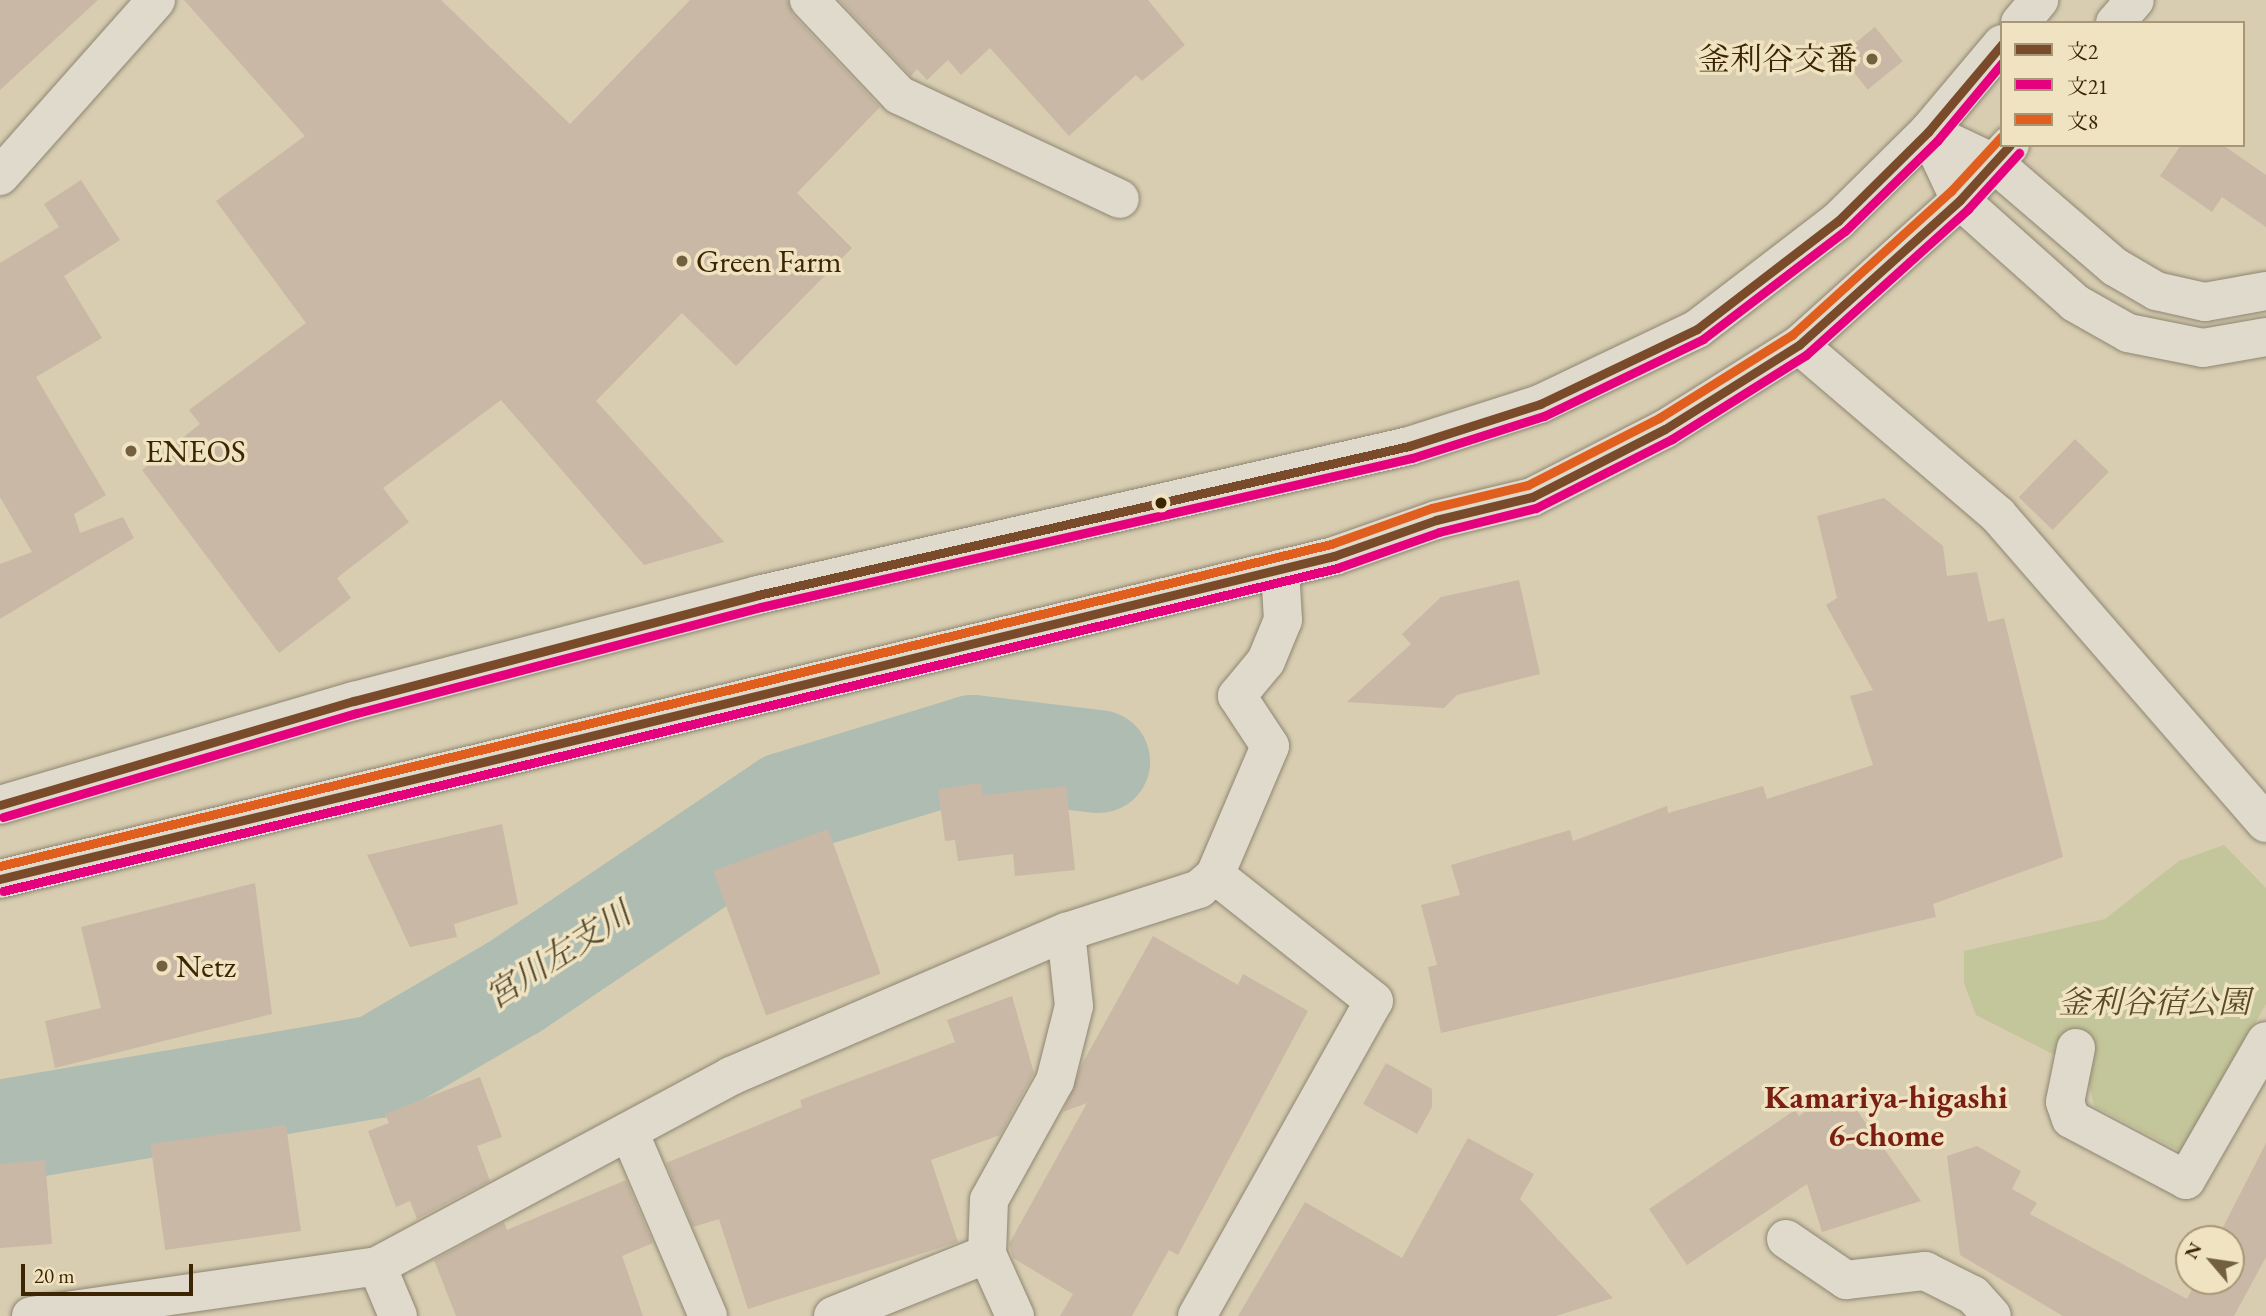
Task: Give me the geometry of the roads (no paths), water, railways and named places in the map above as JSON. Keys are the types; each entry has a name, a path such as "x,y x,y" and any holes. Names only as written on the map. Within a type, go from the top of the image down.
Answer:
{"street":[{"path":"0,176 156,0"},
{"path":"809,0 899,95 1120,199"},
{"path":"2022,21 2039,0"},
{"path":"2117,21 2135,0"},
{"path":"0,805 354,701 758,595 1409,446 1540,404 1697,329 1838,221 1928,132 2000,46"},
{"path":"1928,132 2002,154 2115,267 2156,291 2205,302 2266,291"},
{"path":"1928,132 1960,200 2075,303 2129,333 2203,348 2266,337"},
{"path":"0,879 1280,569 1532,497 1665,429 1799,345 1960,200 2002,154"},
{"path":"1799,345 1998,515 2266,823"},
{"path":"31,1316 377,1266 630,1134 731,1076 1066,932 1199,889 1214,875 1270,747 1237,696 1266,662 1283,620 1280,569"},
{"path":"1197,1316 1374,1001 1214,875"},
{"path":"1015,1316 988,1254 989,1200 1055,1081 1074,1006 1066,932"},
{"path":"2076,1048 2065,1102 2071,1119 2186,1180 2266,1041"},
{"path":"630,1134 708,1316"},
{"path":"1786,1238 1846,1280 1925,1271 1973,1295 1992,1316"},
{"path":"832,1316 988,1254"},
{"path":"377,1266 398,1316"}],"waterway":[{"name":"宮川左支川","path":"0,1131 377,1066 513,987 786,803 972,746 1098,761"}],"place":[{"name":"釜利谷交番","path":"1872,59"},
{"name":"Green Farm","path":"682,261"},
{"name":"ENEOS","path":"131,451"},
{"name":"Netz","path":"162,966"}],"district":[{"name":"Kamariya-higashi 6-chome","path":"1886,1116"}],"park label":[{"name":"釜利谷宿公園","path":"2154,1002"}]}
